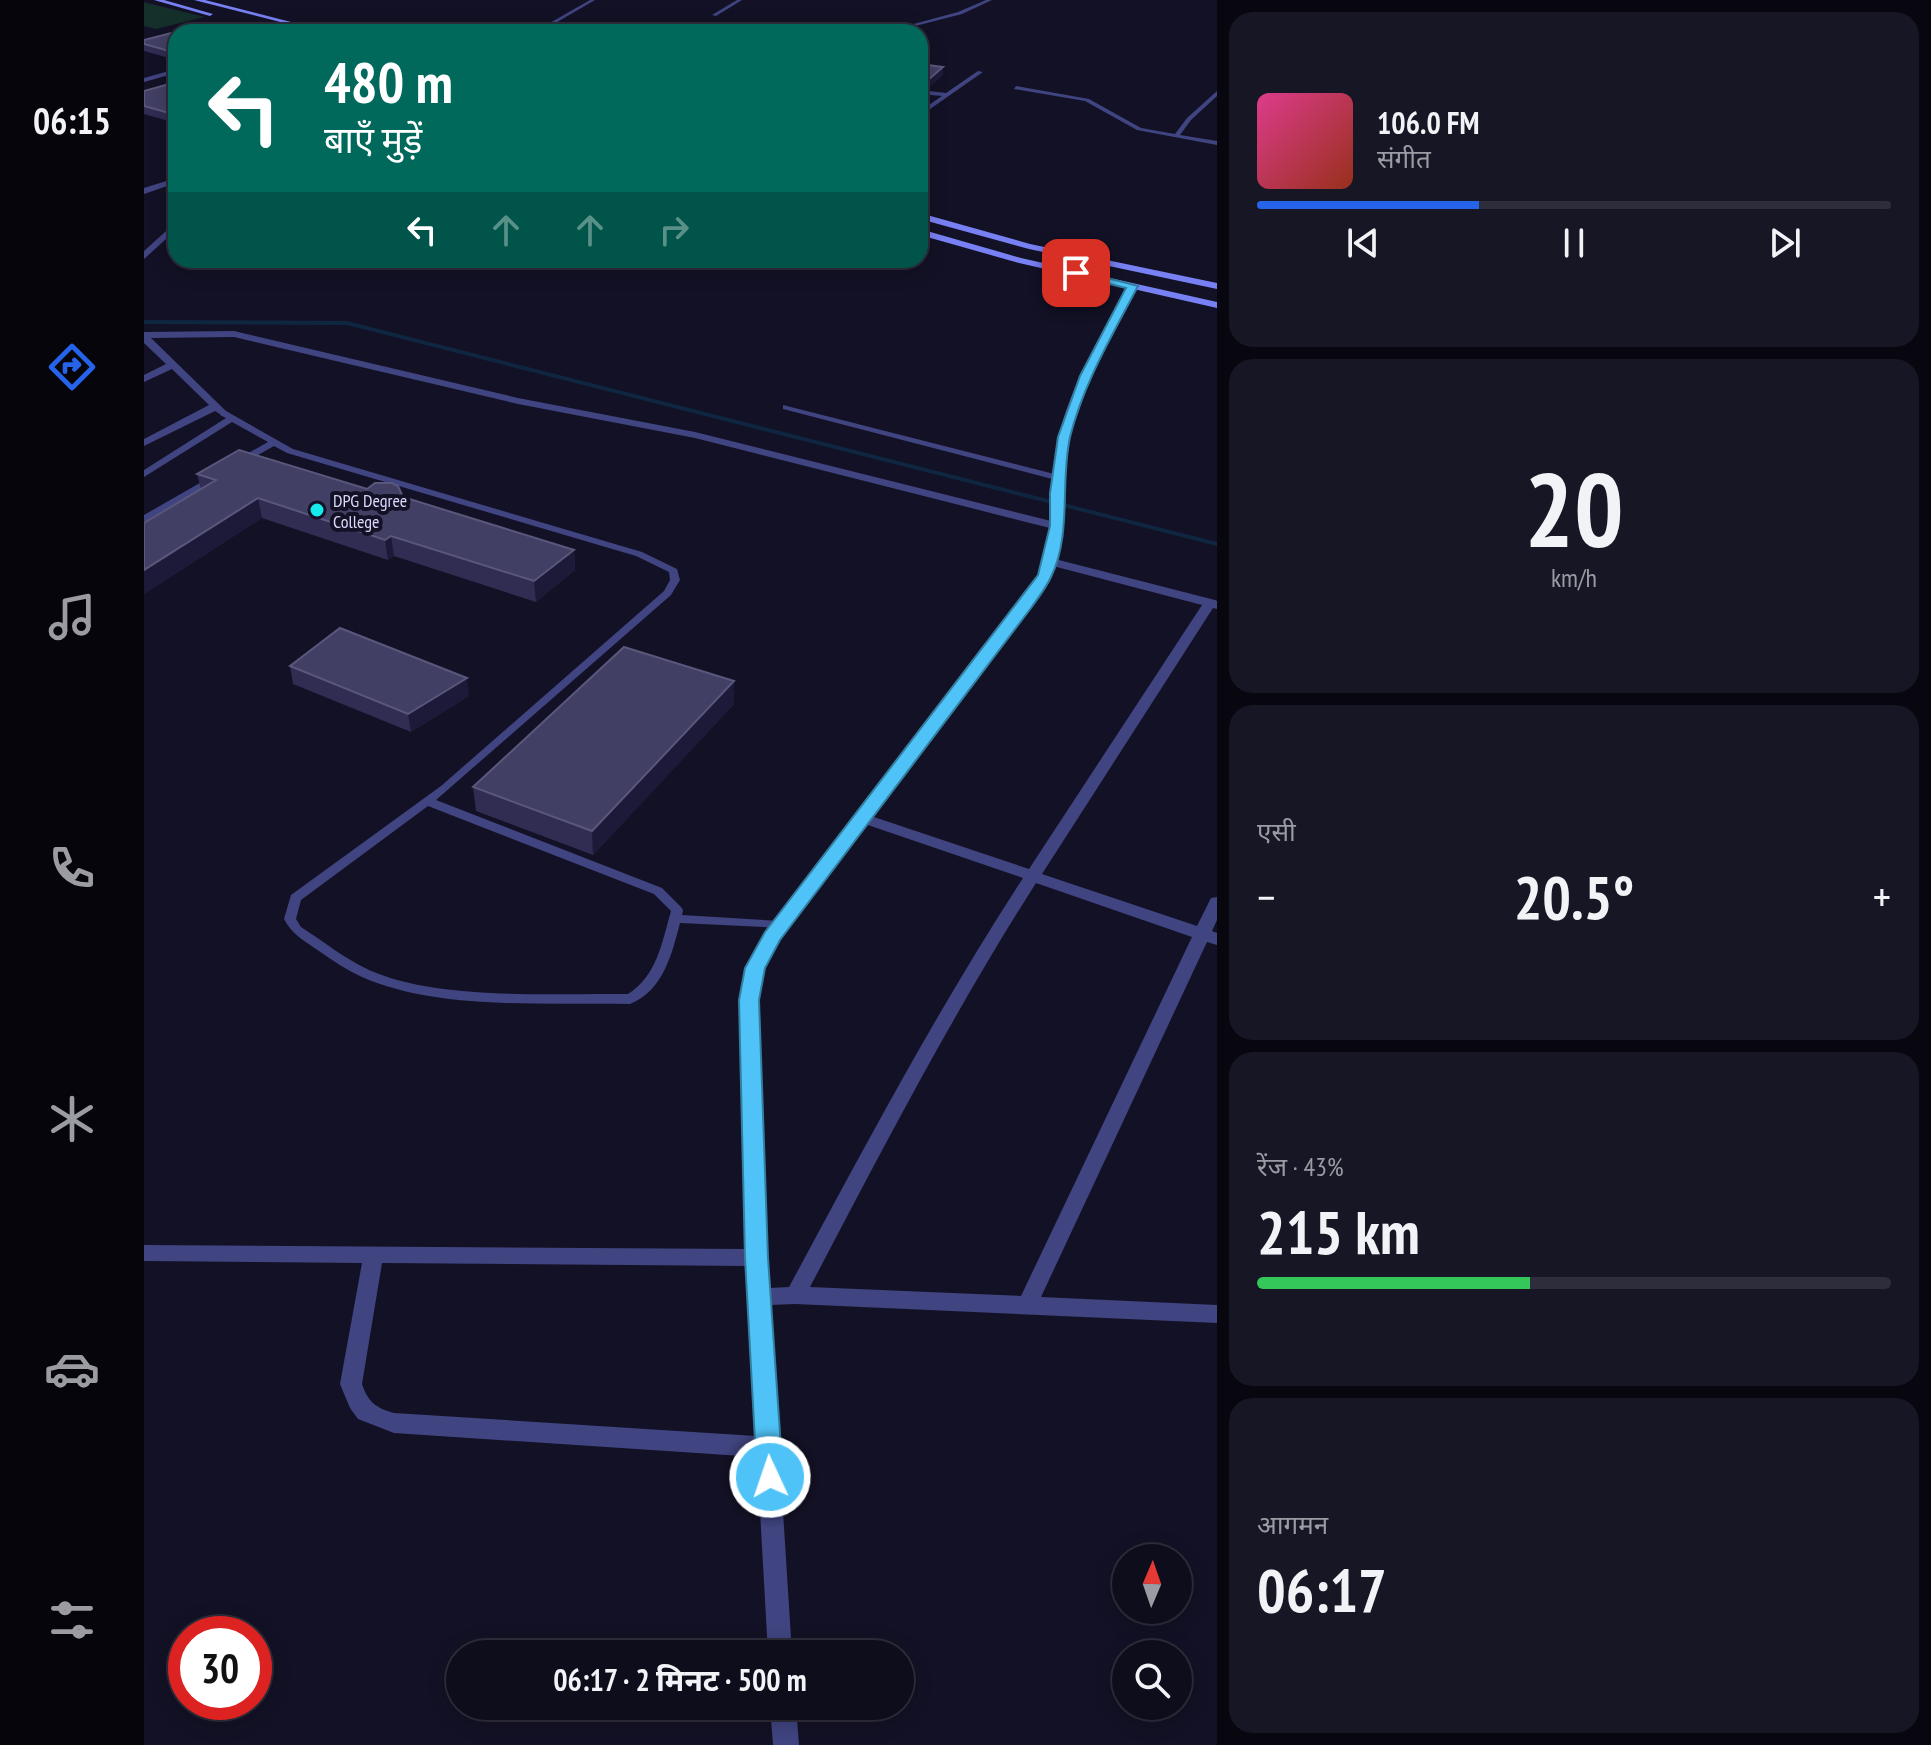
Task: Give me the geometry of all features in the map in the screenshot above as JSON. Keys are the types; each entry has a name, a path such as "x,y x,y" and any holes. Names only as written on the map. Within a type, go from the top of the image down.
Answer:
{"main road":[{"path":"157,0 226,18"},
{"path":"197,0 294,24"},
{"path":"928,218 1029,246 1217,286"},
{"path":"928,234 1019,260 1217,305"}],"street":[{"path":"144,191 168,183"},
{"path":"144,256 168,233"},
{"path":"779,1640 757,1258 749,1000 755,968 780,925 1026,605 1045,575 1057,510 1064,437 1073,408 1132,286"},
{"path":"144,336 234,334 518,401 1057,510"},
{"path":"144,336 223,413 144,443"},
{"path":"144,379 172,365"},
{"path":"795,1295 916,1068 982,954 1213,604 1049,561"},
{"path":"862,818 1209,937"},
{"path":"1026,1307 1209,937 1217,902"},
{"path":"144,1253 757,1258"},
{"path":"373,1256 351,1384 356,1403 370,1416 394,1423 769,1447"},
{"path":"761,1297 795,1295 1217,1314"},
{"path":"784,1720 786,1745"}],"lane":[{"path":"252,0 276,0"},
{"path":"550,24 593,0"},
{"path":"714,15 726,5 740,0"},
{"path":"917,24 960,13 990,0"},
{"path":"928,108 980,72"},
{"path":"144,80 168,73"},
{"path":"1016,88 1087,100 1131,126 1217,143"},
{"path":"928,93 947,95"},
{"path":"1176,136 1217,93"},
{"path":"786,407 1059,478"},
{"path":"144,474 223,413 290,451 639,554 674,571 675,580 668,593 427,801 295,898 290,919 296,930 372,976 411,987 446,993 630,999 644,992 662,965 677,910 658,891 427,801"},
{"path":"234,466 273,443"},
{"path":"144,519 221,473"},
{"path":"675,919 780,925"}],"green space":[{"path":"144,2 205,17 156,29 144,26"}],"building":[{"path":"168,34 168,51 144,44 144,40"},
{"path":"928,65 943,67 928,80"},
{"path":"168,84 168,113 144,106 144,91"},
{"path":"239,450 367,489 375,483 392,483 398,486 403,497 574,550 534,581 391,536 385,540 258,498 144,570 144,523 216,480 197,474"},
{"path":"340,628 467,678 408,714 290,666"},
{"path":"624,647 734,681 592,831 473,787"}],"waterway":[{"path":"144,322 347,323 1217,544"}],"place":[{"name":"DPG Degree College","path":"317,510"}],"route":[{"path":"770,1477 757,1258 749,1041 749,1000 755,968 772,937 1026,605 1045,575 1057,526 1057,493 1064,437 1086,376 1132,286 1076,273"}]}
